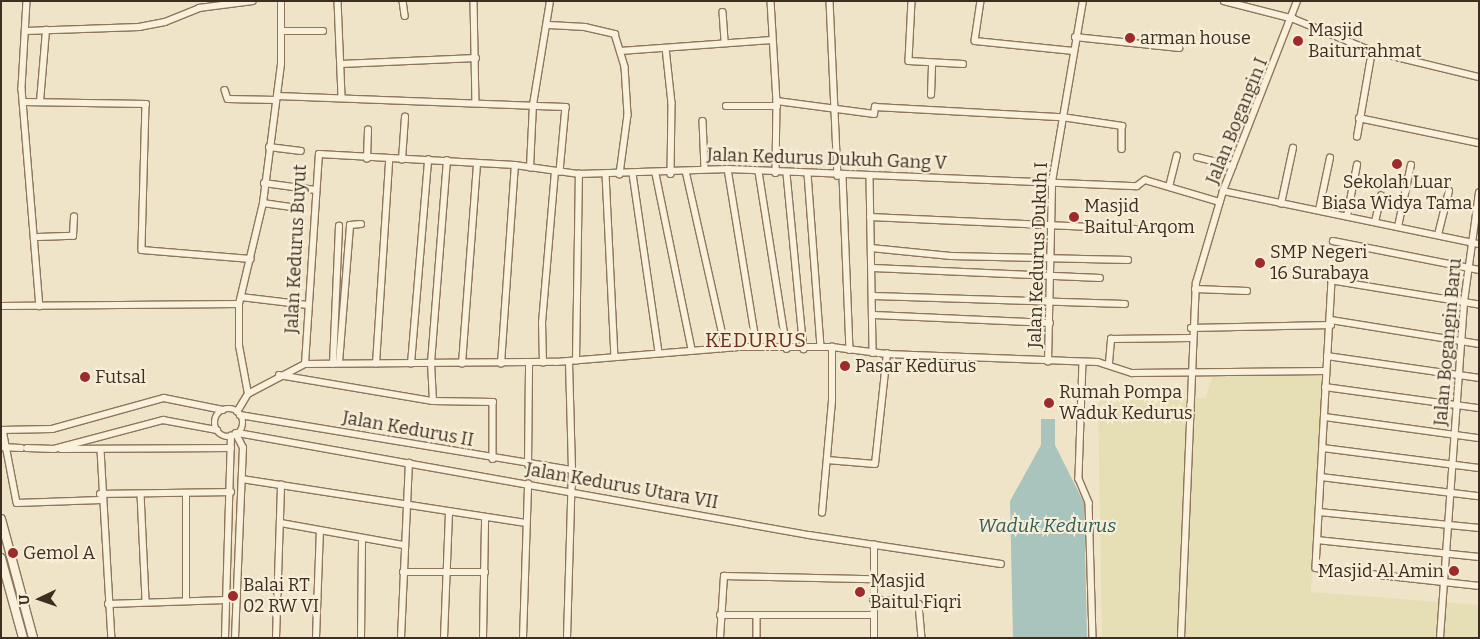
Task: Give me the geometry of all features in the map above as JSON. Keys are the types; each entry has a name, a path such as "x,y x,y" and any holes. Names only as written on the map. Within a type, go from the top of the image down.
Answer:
{"main road":[{"path":"1,519 33,638"},
{"path":"1,558 2,568 23,638"},
{"path":"18,619 28,616"}],"street":[{"path":"27,1 24,102 38,237 40,306"},
{"path":"26,31 139,27 165,22 198,8 253,1"},
{"path":"248,394 239,346 239,304 263,202 269,146 277,98 282,1"},
{"path":"338,1 342,98"},
{"path":"403,1 406,16"},
{"path":"474,1 476,102"},
{"path":"530,168 533,105 549,25 550,1"},
{"path":"770,1 777,103 776,173"},
{"path":"830,1 850,350"},
{"path":"912,1 909,61 932,64 963,64"},
{"path":"981,1 975,41 1073,52"},
{"name":"Jalan Kedurus Dukuh I","path":"1048,362 1052,182 1075,37 1083,1"},
{"path":"1224,1 1294,19 1372,51 1479,77"},
{"name":"Jalan Bogangin I","path":"1181,638 1194,420 1190,338 1204,244 1233,166 1294,19 1297,1"},
{"path":"723,12 725,43"},
{"path":"549,25 612,32 626,67 628,115 620,174"},
{"path":"40,102 46,30"},
{"path":"281,31 323,32"},
{"path":"1075,37 1179,48"},
{"path":"620,51 772,40"},
{"path":"666,48 672,103 671,174"},
{"path":"1357,137 1372,51"},
{"path":"341,64 476,58"},
{"path":"931,96 932,64"},
{"path":"225,90 228,99 342,98 476,102 533,105 567,110 558,172 542,323 543,363"},
{"path":"24,102 146,104 142,250 251,259"},
{"path":"726,106 777,103 835,106 874,114 875,107 1062,117 1122,126 1122,149"},
{"path":"402,160 405,118"},
{"path":"1359,118 1479,143"},
{"path":"703,121 705,169"},
{"path":"367,159 368,130"},
{"path":"269,146 301,151"},
{"path":"1281,204 1293,148"},
{"name":"Jalan Kedurus Buyut","path":"305,364 318,155 389,161 428,160 515,165"},
{"path":"1177,156 1170,186 1220,202"},
{"path":"1197,157 1233,166"},
{"path":"1319,210 1330,158"},
{"path":"411,364 428,160"},
{"path":"376,364 389,161"},
{"name":"Jalan Kedurus II","path":"433,401 431,363 447,161"},
{"path":"462,364 477,164"},
{"path":"1398,227 1411,164"},
{"path":"501,364 515,165"},
{"name":"Jalan Kedurus Dukuh Gang V","path":"515,165 579,174 671,174 705,169 728,169 787,174 1139,185 1145,180 1170,186"},
{"path":"1347,216 1357,165"},
{"path":"728,169 757,347"},
{"path":"686,171 726,348"},
{"path":"759,172 787,349"},
{"path":"576,361 579,174"},
{"path":"606,174 615,356"},
{"path":"633,174 659,353"},
{"path":"656,174 692,350"},
{"path":"787,174 804,349"},
{"path":"808,174 821,347"},
{"path":"870,177 874,296 873,352"},
{"path":"264,184 316,190"},
{"name":"Jalan Bogangin Baru","path":"1223,191 1472,242 1467,267 1464,302 1458,405 1442,583 1440,638"},
{"path":"1438,235 1449,191"},
{"path":"1479,193 1472,242 1479,244"},
{"path":"1375,222 1380,196"},
{"path":"263,202 292,207"},
{"path":"38,237 73,236 74,217"},
{"path":"870,217 1135,229"},
{"path":"336,364 350,226 361,224"},
{"path":"336,364 339,226"},
{"path":"1333,240 1479,270"},
{"path":"872,248 951,256 1050,256 1128,260"},
{"path":"873,268 1100,278"},
{"path":"1479,305 1334,280 1326,371 1318,540 1318,571 1479,586"},
{"path":"1196,289 1247,291"},
{"path":"874,296 1049,300 1125,304"},
{"path":"241,297 308,305"},
{"path":"1,306 239,304"},
{"path":"874,315 1050,323"},
{"path":"1191,328 1331,322 1479,344"},
{"path":"1109,364 1111,339 1190,338"},
{"path":"822,513 827,460 832,347"},
{"path":"225,638 231,448 239,414 248,394 279,375 305,364 543,363 726,348 804,349 832,347 886,354 1109,364 1132,373 1191,370 1326,371"},
{"path":"827,460 875,464 886,354"},
{"path":"1327,356 1479,378"},
{"path":"566,638 572,491 569,362"},
{"path":"1083,362 1079,479 1089,503 1093,638"},
{"path":"528,465 529,363"},
{"path":"279,375 433,401 494,404 494,459"},
{"path":"1326,387 1479,408"},
{"path":"223,410 160,398 52,429 2,430 17,503 141,494 186,495 231,492"},
{"path":"54,449 163,420 217,430 215,419 223,410"},
{"name":"Jalan Kedurus II","path":"223,410 528,465 572,470"},
{"path":"1324,417 1479,438"},
{"name":"Jalan Kedurus Utara VII","path":"217,430 235,435 572,491 874,545 1001,564"},
{"path":"235,435 243,448 235,638"},
{"path":"5,447 101,450 231,448"},
{"path":"1323,448 1479,468"},
{"path":"101,450 100,497 112,638"},
{"path":"401,638 403,545 409,463"},
{"path":"1321,477 1479,496"},
{"path":"242,479 526,523"},
{"path":"523,638 528,484"},
{"path":"276,638 281,486"},
{"path":"141,494 146,602"},
{"path":"186,495 186,600"},
{"path":"444,638 449,512"},
{"path":"1319,512 1479,528"},
{"path":"483,638 485,518"},
{"path":"281,523 320,532 403,545"},
{"path":"316,638 320,532"},
{"path":"361,638 362,539"},
{"path":"1318,540 1479,558"},
{"path":"874,545 874,638"},
{"path":"403,572 485,572"},
{"path":"720,638 721,578 873,579"},
{"path":"873,599 920,605 922,638"},
{"path":"108,604 226,600"},
{"path":"720,615 873,615"},
{"path":"757,615 757,638"}],"shaded area":[{"path":"1215,370 1324,372 1311,592 1479,605 1479,638 1102,638 1098,401 1205,398"}],"water":[{"name":"Waduk Kedurus","path":"1041,419 1055,419 1055,445 1084,503 1087,638 1013,638 1010,501 1041,445"}],"place":[{"name":"arman house","path":"1130,38"},
{"name":"Masjid Baiturrahmat","path":"1298,41"},
{"name":"Sekolah Luar Biasa Widya Tama","path":"1397,164"},
{"name":"Masjid Baitul Arqom","path":"1074,217"},
{"name":"SMP Negeri 16 Surabaya","path":"1260,263"},
{"name":"Pasar Kedurus","path":"845,366"},
{"name":"Futsal","path":"85,377"},
{"name":"Rumah Pompa Waduk Kedurus","path":"1049,403"},
{"name":"Gemol A","path":"13,553"},
{"name":"Masjid Al Amin","path":"1454,571"},
{"name":"Masjid Baitul Fiqri","path":"860,592"},
{"name":"Balai RT 02 RW VI","path":"233,596"}],"district":[{"name":"KEDURUS","path":"756,340"}]}
